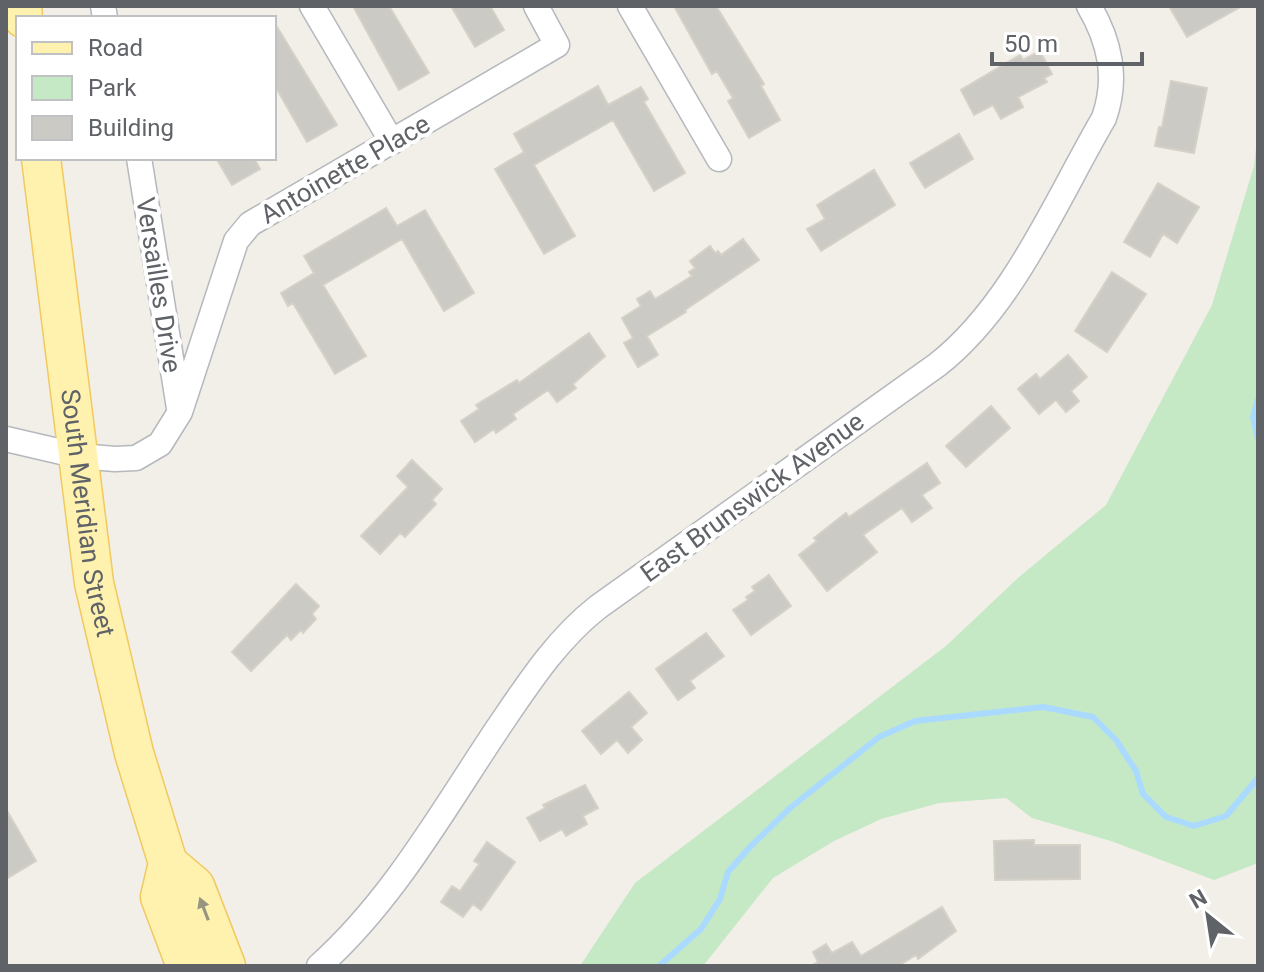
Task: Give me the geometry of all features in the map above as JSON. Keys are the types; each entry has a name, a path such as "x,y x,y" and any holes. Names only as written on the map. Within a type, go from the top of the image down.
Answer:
{"main road":[{"name":"South Meridian Street","path":"41,160 94,583 134,753 168,863 160,897 186,966"},
{"name":"South Meridian Street","path":"168,863 195,886 226,966"}],"street":[{"path":"312,6 392,142"},
{"name":"Antoinette Place","path":"6,439 79,456 115,459 136,458 160,444 180,412 236,241 250,224 557,45 536,6"},
{"path":"630,6 719,159"},
{"name":"East Brunswick Avenue","path":"319,966 339,948 392,884 542,663 576,626 598,607 937,365 984,319 1006,288 1104,118 1111,91 1111,63 1108,46 1089,6"},
{"name":"Versailles Drive","path":"139,160 180,412"}],"green space":[{"path":"1258,131 1258,863 1214,880 1111,841 1032,818 1006,798 939,803 881,819 834,841 773,878 703,966 580,966 635,883 946,646 1019,577 1106,505 1212,305 1254,166"}],"building":[{"path":"353,6 389,6 429,73 399,90"},
{"path":"451,6 490,6 504,30 475,47"},
{"path":"674,6 716,6 764,84 761,86 780,120 749,138 728,101 733,98 717,71 712,74"},
{"path":"1169,6 1242,6 1187,37"},
{"path":"276,25 337,125 307,142 276,88"},
{"path":"1040,51 1052,74 1044,78 1047,82 1018,97 1023,107 1001,119 993,105 974,115 961,90 1020,55 1023,60"},
{"path":"1171,81 1207,88 1194,153 1155,146"},
{"path":"598,86 608,105 641,87 648,99 644,102 685,173 654,191 613,120 534,165 575,236 544,254 495,169 524,152 514,134"},
{"path":"959,134 973,159 925,188 910,163"},
{"path":"217,160 255,160 260,169 232,185"},
{"path":"874,170 895,205 821,251 807,229 825,219 817,205"},
{"path":"1158,183 1199,207 1177,243 1163,234 1150,257 1124,242"},
{"path":"386,208 397,226 425,210 474,293 444,311 402,239 323,285 366,356 335,374 293,303 288,306 281,293 314,273 304,256"},
{"path":"743,239 759,260 647,336 658,355 638,367 624,343 633,338 622,318 641,306 637,299 650,291 655,299 692,276 689,272 695,268 690,261 710,246 721,255"},
{"path":"1112,272 1146,294 1107,352 1075,331"},
{"path":"589,333 605,356 573,384 576,388 557,402 548,390 513,414 516,419 496,433 494,429 475,442 461,421 479,409 476,405 517,380 519,383"},
{"path":"1068,355 1087,377 1071,391 1079,401 1066,412 1056,400 1039,414 1018,389 1036,374 1040,379"},
{"path":"991,406 1010,428 966,467 946,446"},
{"path":"412,460 442,489 432,500 436,504 405,537 400,533 380,554 361,536 408,487 397,476"},
{"path":"927,463 940,483 922,495 932,508 912,522 902,508 863,535 877,552 827,591 799,555 817,541 814,538 846,513 849,517"},
{"path":"769,575 791,606 751,635 733,610 748,600 746,597 755,591 752,587"},
{"path":"296,584 319,606 312,614 316,619 291,640 287,635 251,671 232,652"},
{"path":"706,633 724,656 690,681 695,688 678,700 656,669"},
{"path":"629,692 647,713 631,727 642,740 628,753 617,740 601,754 582,731"},
{"path":"585,785 598,808 583,816 587,824 566,836 562,829 540,841 527,818 545,808 543,805"},
{"path":"6,809 36,861 6,879"},
{"path":"1034,840 1034,845 1080,845 1080,879 995,880 994,841"},
{"path":"487,842 515,862 481,910 473,904 463,917 441,902 452,886 460,891 479,864 474,861"},
{"path":"942,907 956,931 918,959 916,955 898,966 811,966 818,962 813,952 826,944 832,953 852,942 861,956"}],"waterway":[{"path":"1258,399 1253,417 1258,439"},
{"path":"659,966 701,929 720,899 728,872 790,808 879,737 915,721 1043,707 1093,717 1116,740 1136,771 1143,794 1166,817 1194,826 1226,816 1258,778"}]}
